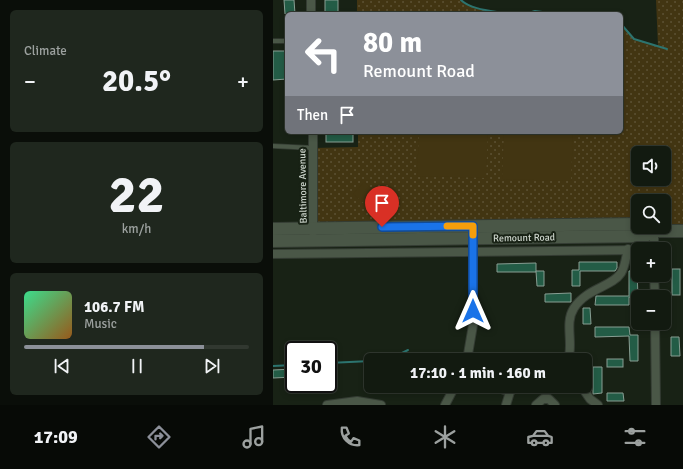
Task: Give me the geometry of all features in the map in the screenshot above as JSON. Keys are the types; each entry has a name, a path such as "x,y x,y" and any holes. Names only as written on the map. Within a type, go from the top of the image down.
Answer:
{"main road":[{"name":"Remount Road","path":"273,241 631,224"},
{"name":"Remount Road","path":"273,229 313,228 645,236 647,234"},
{"name":"Remount Road","path":"671,230 683,231"}],"street":[{"path":"311,0 311,12"},
{"name":"Baltimore Avenue","path":"313,134 313,240"},
{"path":"468,353 473,325 473,232"},
{"path":"568,353 570,322 574,308 583,297 590,292 617,278 621,273 628,249"},
{"path":"273,254 631,249"},
{"path":"655,330 656,405"},
{"path":"445,405 451,393"},
{"path":"506,405 511,393"},
{"path":"586,393 590,399 598,405"},
{"path":"535,405 543,399 549,399 555,405"},
{"path":"327,405 357,401 381,405"}],"lane":[{"path":"273,41 285,41"},
{"path":"273,146 313,148"}],"shaded area":[{"path":"357,0 461,0 471,6 496,12 357,12"},
{"path":"656,0 683,0 683,231 671,231 671,194 631,194 631,224 313,228 313,148 358,147 358,134 623,134 623,26 634,39 658,46"},
{"path":"419,134 488,134 486,178 417,176"},
{"path":"504,134 573,134 571,181 502,179"},
{"path":"364,182 385,200 374,212 353,194"}],"building":[{"path":"284,0 294,0 295,12 285,12 285,14"},
{"path":"325,0 338,0 338,12 325,12"},
{"path":"273,51 285,51 285,79 273,80"},
{"path":"326,134 353,134 353,142 326,142"},
{"path":"579,262 617,262 617,268 615,271 580,271 580,286 572,286 572,270 579,270"},
{"path":"536,263 536,272 497,272 497,264"},
{"path":"672,269 680,269 680,295 672,295"},
{"path":"536,271 544,271 544,286 537,286"},
{"path":"629,271 631,271 631,282 637,282 638,290 631,290 629,305 595,305 596,296 629,296"},
{"path":"571,293 571,302 545,302 545,294"},
{"path":"583,308 590,308 591,324 583,324"},
{"path":"595,327 629,327 630,335 638,335 638,361 630,361 629,336 595,337"},
{"path":"671,337 679,337 680,356 671,356"},
{"path":"607,359 623,359 623,367 607,367"},
{"path":"593,367 602,367 602,393 593,394"},
{"path":"285,369 285,377 273,378 273,370"},
{"path":"607,393 623,393 624,401 607,401"}],"waterway":[{"path":"461,0 471,6 496,12"},
{"path":"532,12 542,12"},
{"path":"623,26 634,39 667,49"},
{"path":"402,353 408,350"},
{"path":"337,363 364,361"},
{"path":"273,366 285,365"}],"slow traffic":[{"path":"447,226 473,226 473,235"}],"route":[{"path":"382,227 473,226 473,311"}]}
